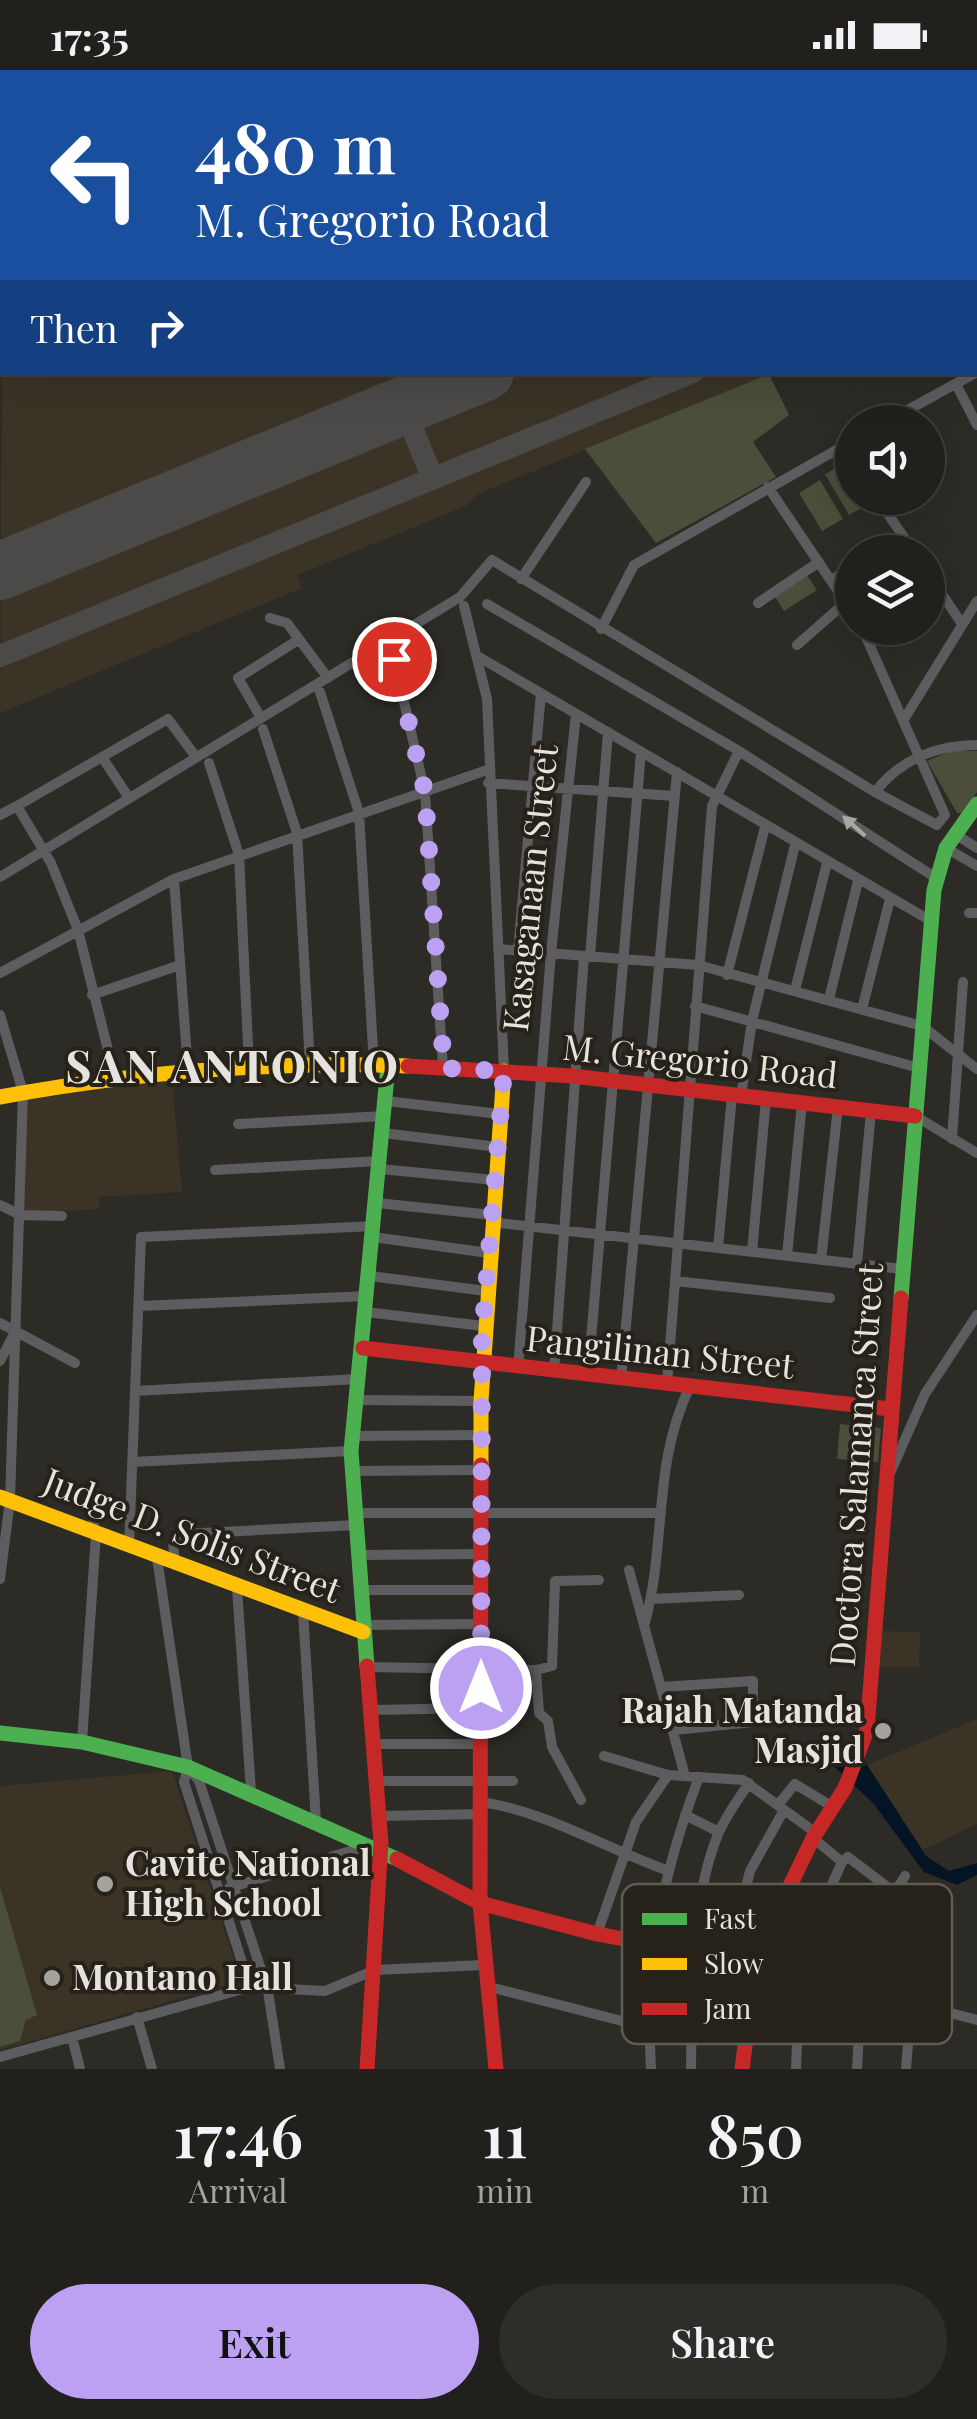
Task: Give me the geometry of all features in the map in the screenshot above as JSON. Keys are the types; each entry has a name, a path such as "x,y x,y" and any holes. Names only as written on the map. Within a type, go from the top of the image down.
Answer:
{"street":[{"path":"917,405 972,375"},
{"path":"956,384 975,418"},
{"path":"600,629 634,565 835,450"},
{"path":"521,578 586,482"},
{"path":"768,487 835,586"},
{"path":"0,878 128,798 262,723 460,597 492,560 600,629 937,825 945,814 869,645"},
{"path":"758,603 819,562"},
{"path":"831,580 835,578"},
{"path":"945,598 962,624"},
{"path":"487,604 835,810 864,836 936,878"},
{"path":"464,606 479,658 488,711 504,1071 483,1326 480,1435 480,1903 483,1966 496,2069"},
{"path":"902,720 975,606"},
{"path":"797,645 835,617"},
{"path":"270,618 283,620 328,678"},
{"path":"298,640 238,678 262,723 297,833 310,1065"},
{"path":"479,658 931,921"},
{"path":"394,659 425,792 444,1068"},
{"path":"320,692 359,813 385,1108 351,1444 362,1628 380,1816 367,2069"},
{"path":"518,951 541,693"},
{"name":"Kasaganaan Street","path":"518,1368 551,953 576,714"},
{"path":"0,816 168,719 196,758"},
{"path":"554,1372 608,732"},
{"path":"875,792 887,776 917,757 957,745 977,745"},
{"path":"588,1375 641,752"},
{"path":"667,1384 714,794 739,752"},
{"path":"102,757 128,798"},
{"path":"208,763 239,856 250,1066"},
{"path":"620,1379 677,772"},
{"path":"0,972 174,878 425,792 488,776 532,786 674,796"},
{"name":"Doctora Salamanca Street","path":"788,1884 845,1788 867,1730 936,878 950,841 977,804"},
{"path":"17,806 43,852 78,930 114,1078"},
{"path":"727,975 765,827"},
{"path":"950,841 977,848"},
{"path":"950,841 977,866"},
{"path":"718,1248 736,1095 796,845"},
{"path":"795,990 827,863"},
{"path":"174,878 188,1072"},
{"path":"829,1000 858,881"},
{"path":"862,1009 890,899"},
{"path":"498,949 698,964 922,1026 977,1069"},
{"path":"92,995 180,965"},
{"path":"952,1138 963,982"},
{"path":"695,1006 919,1068"},
{"path":"0,1016 23,1092 16,1331 0,1580"},
{"name":"M. Gregorio Road","path":"0,1098 114,1078 250,1066 381,1066 504,1071 915,1116"},
{"path":"752,1252 766,1099"},
{"path":"788,1256 802,1103"},
{"path":"821,1260 838,1107"},
{"path":"238,1124 385,1108 500,1114"},
{"path":"857,1264 871,1110"},
{"path":"915,1116 977,1153"},
{"path":"383,1133 498,1147"},
{"path":"215,1170 380,1165 495,1180"},
{"path":"376,1203 530,1227 902,1269"},
{"path":"0,1205 20,1215 62,1216"},
{"path":"129,1546 141,1237 374,1232 489,1253"},
{"path":"370,1276 486,1291"},
{"path":"675,1280 830,1298"},
{"path":"139,1306 367,1304 483,1326"},
{"path":"884,1490 925,1394 977,1315"},
{"path":"0,1323 75,1362"},
{"path":"0,1362 16,1331"},
{"name":"Pangilinan Street","path":"363,1348 890,1409"},
{"path":"135,1391 359,1380"},
{"path":"645,1622 660,1558 669,1436 690,1386"},
{"path":"357,1400 481,1401"},
{"path":"132,1462 480,1435"},
{"path":"351,1471 480,1470"},
{"path":"82,1742 95,1533 93,1488"},
{"name":"Judge D. Solis Street","path":"5,1498 176,1566 303,1612 362,1628"},
{"path":"176,1566 173,1542 181,1534 480,1513 661,1513"},
{"path":"357,1556 481,1554"},
{"path":"157,1558 188,1766 184,1782 250,1987"},
{"path":"629,1570 685,1776"},
{"path":"367,1667 536,1670 552,1666 554,1581 598,1580"},
{"path":"237,1588 251,1792"},
{"path":"360,1590 481,1590"},
{"path":"651,1599 739,1595"},
{"path":"303,1612 316,1820"},
{"path":"362,1628 481,1624"},
{"path":"536,1670 538,1713 548,1721 552,1747 582,1800"},
{"path":"661,1688 753,1680 753,1722 674,1730"},
{"path":"371,1710 481,1708"},
{"path":"0,1732 82,1742 188,1766 376,1848 480,1903 622,1939"},
{"path":"373,1744 481,1744"},
{"path":"604,1756 668,1776 749,1783 815,1835 842,1862"},
{"path":"188,1766 198,1781 268,1991 280,2069"},
{"path":"597,1934 636,1822 668,1776"},
{"path":"663,1884 699,1777"},
{"path":"377,1781 513,1781"},
{"path":"709,1884 719,1832 749,1783"},
{"path":"747,1884 795,1784 833,1807"},
{"path":"380,1816 520,1808 622,1855 666,1870"},
{"path":"685,1815 719,1832"},
{"path":"218,1891 376,1848"},
{"path":"831,1884 848,1858 883,1884"},
{"path":"900,1884 905,1876"},
{"path":"0,2057 250,1987 268,1991 325,1991 374,1970 483,1966"},
{"path":"486,1986 622,2021"},
{"path":"952,2015 977,2020"},
{"path":"137,2017 152,2069"},
{"path":"72,2037 80,2069"},
{"path":"650,2044 651,2069"},
{"path":"690,2069 691,2044"},
{"name":"Doctora Salamanca Street","path":"742,2069 746,2044"},
{"path":"796,2069 798,2044"},
{"path":"858,2069 859,2044"},
{"path":"906,2069 908,2044"}],"shaded area":[{"path":"2,375 767,375 478,494 466,506 297,575 302,588 0,713"},
{"path":"172,1079 182,1192 99,1197 100,1209 21,1213 24,1096"},
{"path":"880,1631 920,1632 919,1667 880,1667"},
{"path":"977,1719 977,1824 923,1850 867,1765"},
{"name":"Cavite National High School","path":"172,1771 241,1981 0,2050 0,1786"}],"green space":[{"path":"767,375 789,415 753,442 776,477 656,543 585,449"},
{"path":"835,469 835,491 825,474"},
{"path":"820,480 835,505 835,515 843,519 822,531 799,493"},
{"path":"806,574 817,590 784,611 774,595"},
{"path":"951,751 977,751 977,792 962,813 957,813 927,761"},
{"path":"840,1424 881,1428 878,1462 837,1459"},
{"path":"0,1887 37,2015 26,2020 20,2041 0,2047"}],"water":[{"path":"838,1745 867,1765 926,1856 949,1871 977,1863 977,1875 957,1885 924,1872 873,1803 822,1755"}],"taxiway":[{"path":"0,656 686,375"},
{"path":"403,406 433,479"}],"runway":[{"path":"0,571 478,375"}],"traffic: fast":[{"path":"901,1298 934,890 946,848 977,804"},
{"path":"367,1666 351,1451 388,1066"},
{"path":"0,1733 82,1742 188,1767 397,1859"}],"traffic: slow":[{"path":"0,1097 203,1070 305,1065 408,1066"},
{"path":"481,1465 481,1401 504,1071"},
{"path":"0,1497 363,1632"}],"traffic: jam":[{"path":"408,1066 572,1076 915,1116"},
{"path":"791,1884 813,1838 845,1788 867,1730 901,1298"},
{"path":"363,1348 890,1409"},
{"path":"481,1465 480,1903 496,2069"},
{"path":"367,1666 381,1843 367,2069"},
{"path":"397,1859 480,1903 622,1939"},
{"path":"742,2069 745,2044"}],"place":[{"name":"Rajah Matanda Masjid","path":"883,1731"},
{"name":"Cavite National High School","path":"105,1884"},
{"name":"Montano Hall","path":"52,1978"}],"district":[{"name":"SAN ANTONIO","path":"233,1067"}],"route":[{"path":"394,659 425,792 444,1068 504,1071 482,1336 481,1688"}]}
